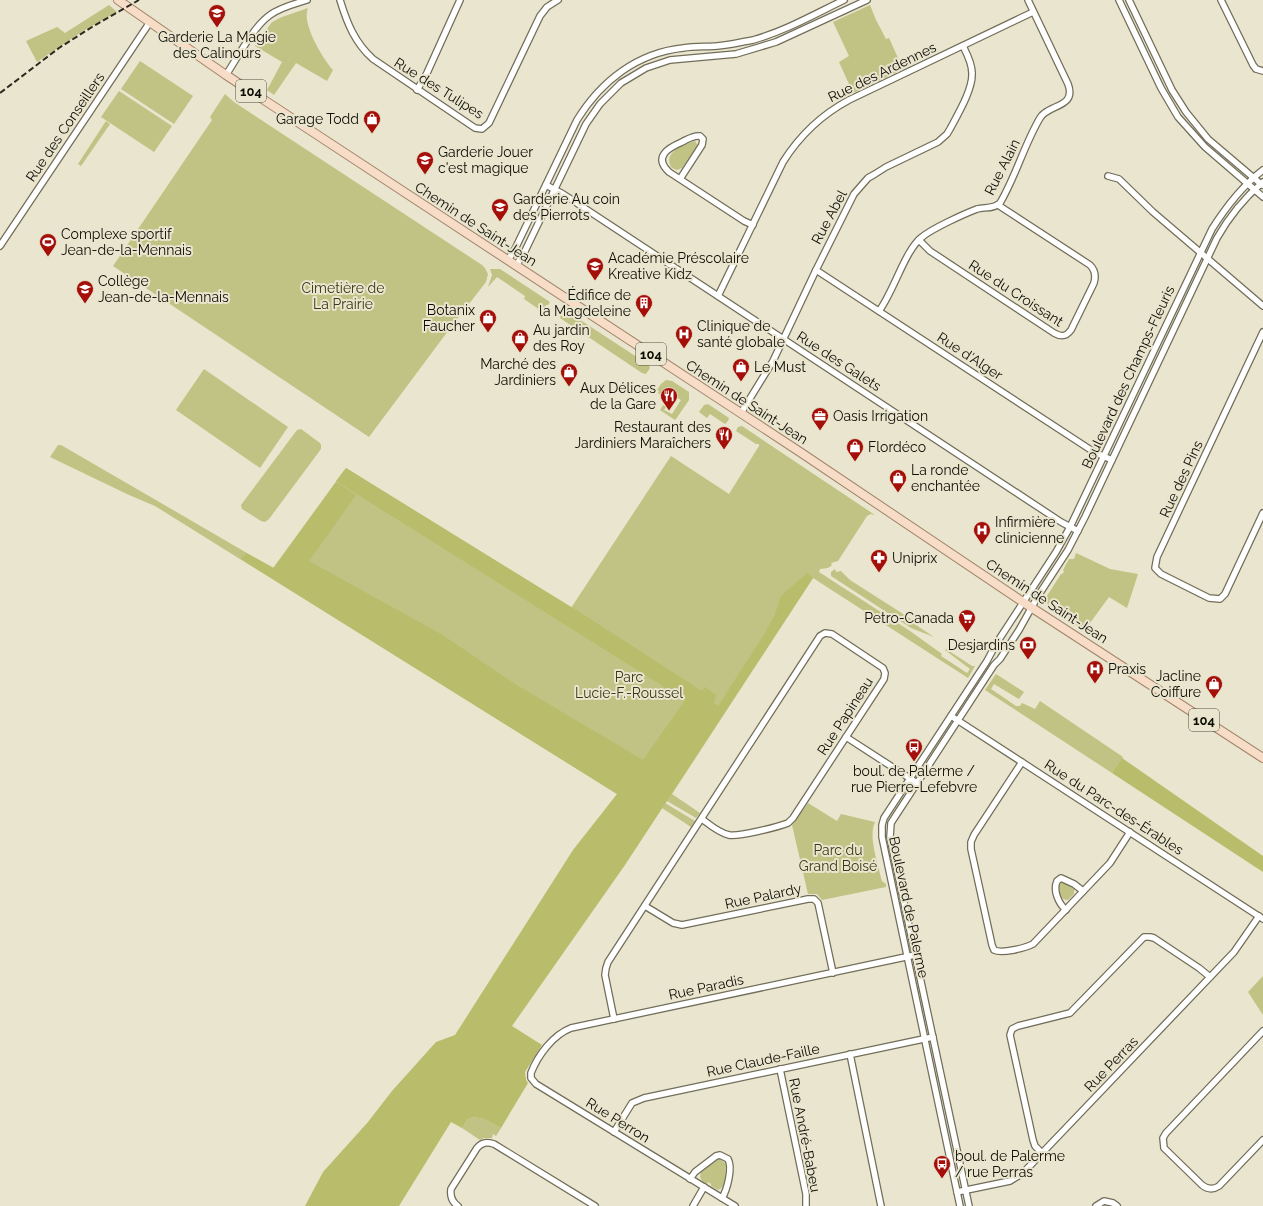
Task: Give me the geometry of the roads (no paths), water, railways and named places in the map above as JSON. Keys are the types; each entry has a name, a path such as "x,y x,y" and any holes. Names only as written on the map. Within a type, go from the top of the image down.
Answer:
{"main road":[{"name":"Chemin de Saint-Jean","path":"118,0 226,75 1263,758"}],"street":[{"path":"226,75 256,30 269,16 278,10 307,0"},
{"name":"Rue des Tulipes","path":"340,0 350,28 365,51 382,67 475,128 482,129 489,123 537,21 547,7 558,0"},
{"path":"417,90 427,73 460,0"},
{"path":"508,260 515,249 577,120 606,84 629,67 653,55 676,49 729,44 765,36 844,0"},
{"path":"850,0 853,7"},
{"path":"516,266 525,252 586,124 595,110 615,88 634,75 657,64 678,58 736,54 769,45 790,37 867,0"},
{"name":"Rue Alain","path":"879,311 887,300 909,255 919,240 930,232 972,211 998,205 1042,116 1066,102 1069,95 1068,84 1028,0"},
{"path":"1119,0 1161,88 1178,117 1198,141 1246,184 1263,197"},
{"path":"1129,0 1172,90 1186,112 1208,139 1262,184"},
{"path":"1221,0 1253,66 1256,69 1263,71"},
{"name":"Rue des Ardennes","path":"718,296 786,158 800,138 817,121 849,100 1033,12"},
{"name":"Rue des Conseillers","path":"0,246 150,22"},
{"name":"Rue Abel","path":"741,413 766,374 850,200 863,184 880,170 933,145 947,134 972,83 972,69 963,46"},
{"path":"699,47 700,57"},
{"path":"680,179 702,145 703,139 700,136 692,137 670,147 664,153 664,166 669,172 744,221 753,225"},
{"name":"Boulevard des Champs-Fleuris","path":"1024,602 1070,527 1212,229 1221,215 1246,184 1263,170"},
{"path":"1108,176 1119,179 1150,209 1263,306"},
{"name":"Boulevard des Champs-Fleuris","path":"1032,607 1078,531 1207,259 1229,218 1246,197 1262,184"},
{"name":"Rue des Galets","path":"546,185 555,189 1078,531"},
{"name":"Rue du Croissant","path":"919,240 930,252 1054,333 1061,336 1067,335 1072,330 1094,283 1094,270 1090,265 998,205"},
{"name":"Rue d'Alger","path":"816,270 1094,452 1112,460"},
{"name":"Rue des Pins","path":"1263,332 1158,557 1155,568 1161,574 1209,598 1215,600 1222,597 1263,513"},
{"name":"Boulevard de Palerme","path":"960,1206 881,832 884,818 1024,602"},
{"name":"Boulevard de Palerme","path":"969,1206 890,832 891,824 994,665 1000,659 1015,636 1032,607"},
{"name":"Rue Papineau","path":"614,1019 606,979 606,968 645,906 820,636 825,633 832,634 881,666 885,673 884,679 788,824 729,835 702,819"},
{"name":"Rue du Parc-des-Érables","path":"951,716 1261,918"},
{"path":"846,737 917,783"},
{"path":"1022,762 971,842 971,849 993,949 996,952 1031,945 1110,863 1130,832"},
{"path":"1066,910 1058,900 1055,886 1057,880 1061,878 1067,880 1083,891"},
{"name":"Rue Palardy","path":"645,906 673,923 682,925 808,898 814,899 818,902 833,973"},
{"name":"Rue Perras","path":"958,1192 1014,1179 1023,1173 1238,947 1261,918"},
{"path":"1042,1153 1033,1140 1010,1034 1012,1029 1018,1026 1070,1014 1144,937 1154,938 1210,977"},
{"name":"Rue Paradis","path":"533,1081 531,1076 532,1069 549,1043 556,1035 571,1028 915,955"},
{"path":"1263,1031 1166,1133 1162,1141 1166,1151 1202,1185 1211,1189 1219,1186 1263,1140"},
{"name":"Rue Claude-Faille","path":"614,1132 630,1106 639,1099 925,1039 933,1036"},
{"path":"850,1054 881,1206"},
{"name":"Rue André-Babeu","path":"780,1069 806,1194 806,1206"},
{"name":"Rue Perron","path":"533,1081 735,1206"},
{"path":"458,1206 452,1200 452,1189 477,1148 482,1143 486,1143 494,1144 595,1206"},
{"path":"690,1179 695,1172 716,1156 720,1155 728,1160 730,1164 727,1189 722,1198"},
{"path":"693,1206 704,1187"},
{"path":"1096,1206 1101,1202 1107,1201 1113,1202 1117,1206"}],"railway":[{"path":"0,93 59,48 139,0"}],"place":[{"name":"Garderie La Magie des Calinours","path":"217,28"},
{"name":"Garage Todd","path":"372,134"},
{"name":"Garderie Jouer c'est magique","path":"425,175"},
{"name":"Garderie Au coin des Pierrots","path":"500,222"},
{"name":"Complexe sportif Jean-de-la-Mennais","path":"48,257"},
{"name":"Académie Préscolaire Kreative Kidz","path":"595,281"},
{"name":"Collège Jean-de-la-Mennais","path":"85,304"},
{"name":"Édifice de la Magdeleine","path":"644,318"},
{"name":"Botanix Faucher","path":"488,333"},
{"name":"Clinique de santé globale","path":"684,349"},
{"name":"Au jardin des Roy","path":"520,353"},
{"name":"Le Must","path":"741,382"},
{"name":"Marché des Jardiniers","path":"569,387"},
{"name":"Aux Délices de la Gare","path":"669,411"},
{"name":"Oasis Irrigation","path":"820,431"},
{"name":"Restaurant des Jardiniers Maraîchers","path":"724,450"},
{"name":"Flordéco","path":"855,462"},
{"name":"La ronde enchantée","path":"898,493"},
{"name":"Infirmière clinicienne","path":"982,545"},
{"name":"Uniprix","path":"879,573"},
{"name":"Petro-Canada","path":"967,633"},
{"name":"Desjardins","path":"1028,660"},
{"name":"Praxis","path":"1095,684"},
{"name":"Jacline Coiffure","path":"1214,699"},
{"name":"boul. de Palerme / rue Pierre-Lefebvre","path":"914,762"},
{"name":"boul. de Palerme / rue Perras","path":"942,1179"}],"park label":[{"name":"Cimetière de La Prairie","path":"343,296"},
{"name":"Parc Lucie-F.-Roussel","path":"629,686"},
{"name":"Parc du Grand Boisé","path":"838,858"}]}
